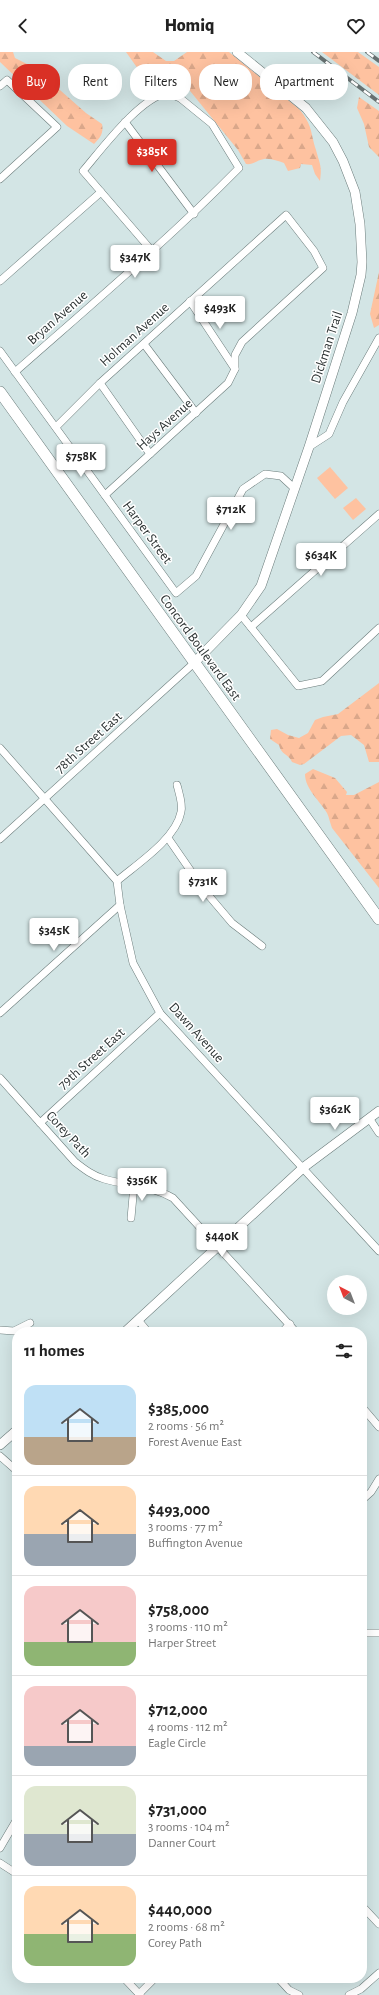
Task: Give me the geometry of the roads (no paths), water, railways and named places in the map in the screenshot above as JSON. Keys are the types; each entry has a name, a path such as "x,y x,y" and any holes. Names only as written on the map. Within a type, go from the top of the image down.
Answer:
{"main road":[{"name":"Concord Boulevard East","path":"0,392 379,919"}],"street":[{"name":"Dickman Trail","path":"194,663 241,615 261,586 309,447 352,313 361,275 362,251 358,207 350,178 343,161 325,130 306,108 237,52"},
{"path":"0,86 7,80 57,127 0,179"},
{"name":"Bryan Avenue","path":"15,372 194,214 239,168 212,124 180,98 168,93 156,97 125,122"},
{"path":"152,252 83,171 125,122 194,214"},
{"path":"0,281 102,192"},
{"name":"Holman Avenue","path":"56,426 100,383 286,215 314,251 322,268 242,342 235,355 235,369"},
{"path":"190,301 235,369"},
{"path":"309,447 329,434 343,402 379,338"},
{"path":"144,344 196,413"},
{"name":"Harper Street","path":"0,351 176,593 196,576 244,489 265,474 281,476 294,488"},
{"name":"Hays Avenue","path":"105,495 228,383 235,369"},
{"path":"100,383 150,454"},
{"path":"251,627 379,514"},
{"path":"241,615 298,686 322,681 379,628"},
{"name":"78th Street East","path":"0,839 194,663"},
{"path":"0,748 46,798 117,881 168,838 178,825 182,811 177,785"},
{"path":"168,838 204,890 232,922 262,946"},
{"name":"Dawn Avenue","path":"117,881 120,905 133,963 160,1013 304,1167 379,1251"},
{"path":"0,1013 120,905"},
{"name":"79th Street East","path":"40,1122 160,1013"},
{"name":"Corey Path","path":"0,1078 75,1162 90,1173 104,1179 160,1191 173,1198 292,1327"},
{"path":"130,1327 218,1248 304,1167 379,1110"},
{"path":"369,1118 379,1133"},
{"path":"131,1218 134,1185"},
{"path":"138,1320 144,1327"},
{"path":"22,1327 30,1323"},
{"path":"287,1327 290,1324"},
{"path":"0,1330 12,1331"},
{"path":"367,1413 379,1426"},
{"path":"0,1445 12,1434"},
{"path":"0,1456 12,1467"},
{"path":"367,1496 379,1479"},
{"path":"367,1633 379,1634"},
{"path":"0,1848 12,1828"},
{"path":"0,1863 12,1871"},
{"path":"367,1911 379,1924"},
{"path":"349,1995 361,1988 379,1973"},
{"path":"129,1983 139,1994 150,1983"},
{"path":"283,1983 289,1990 299,1995"}],"railway":[{"path":"313,52 379,102"},
{"path":"367,52 379,61"}]}
